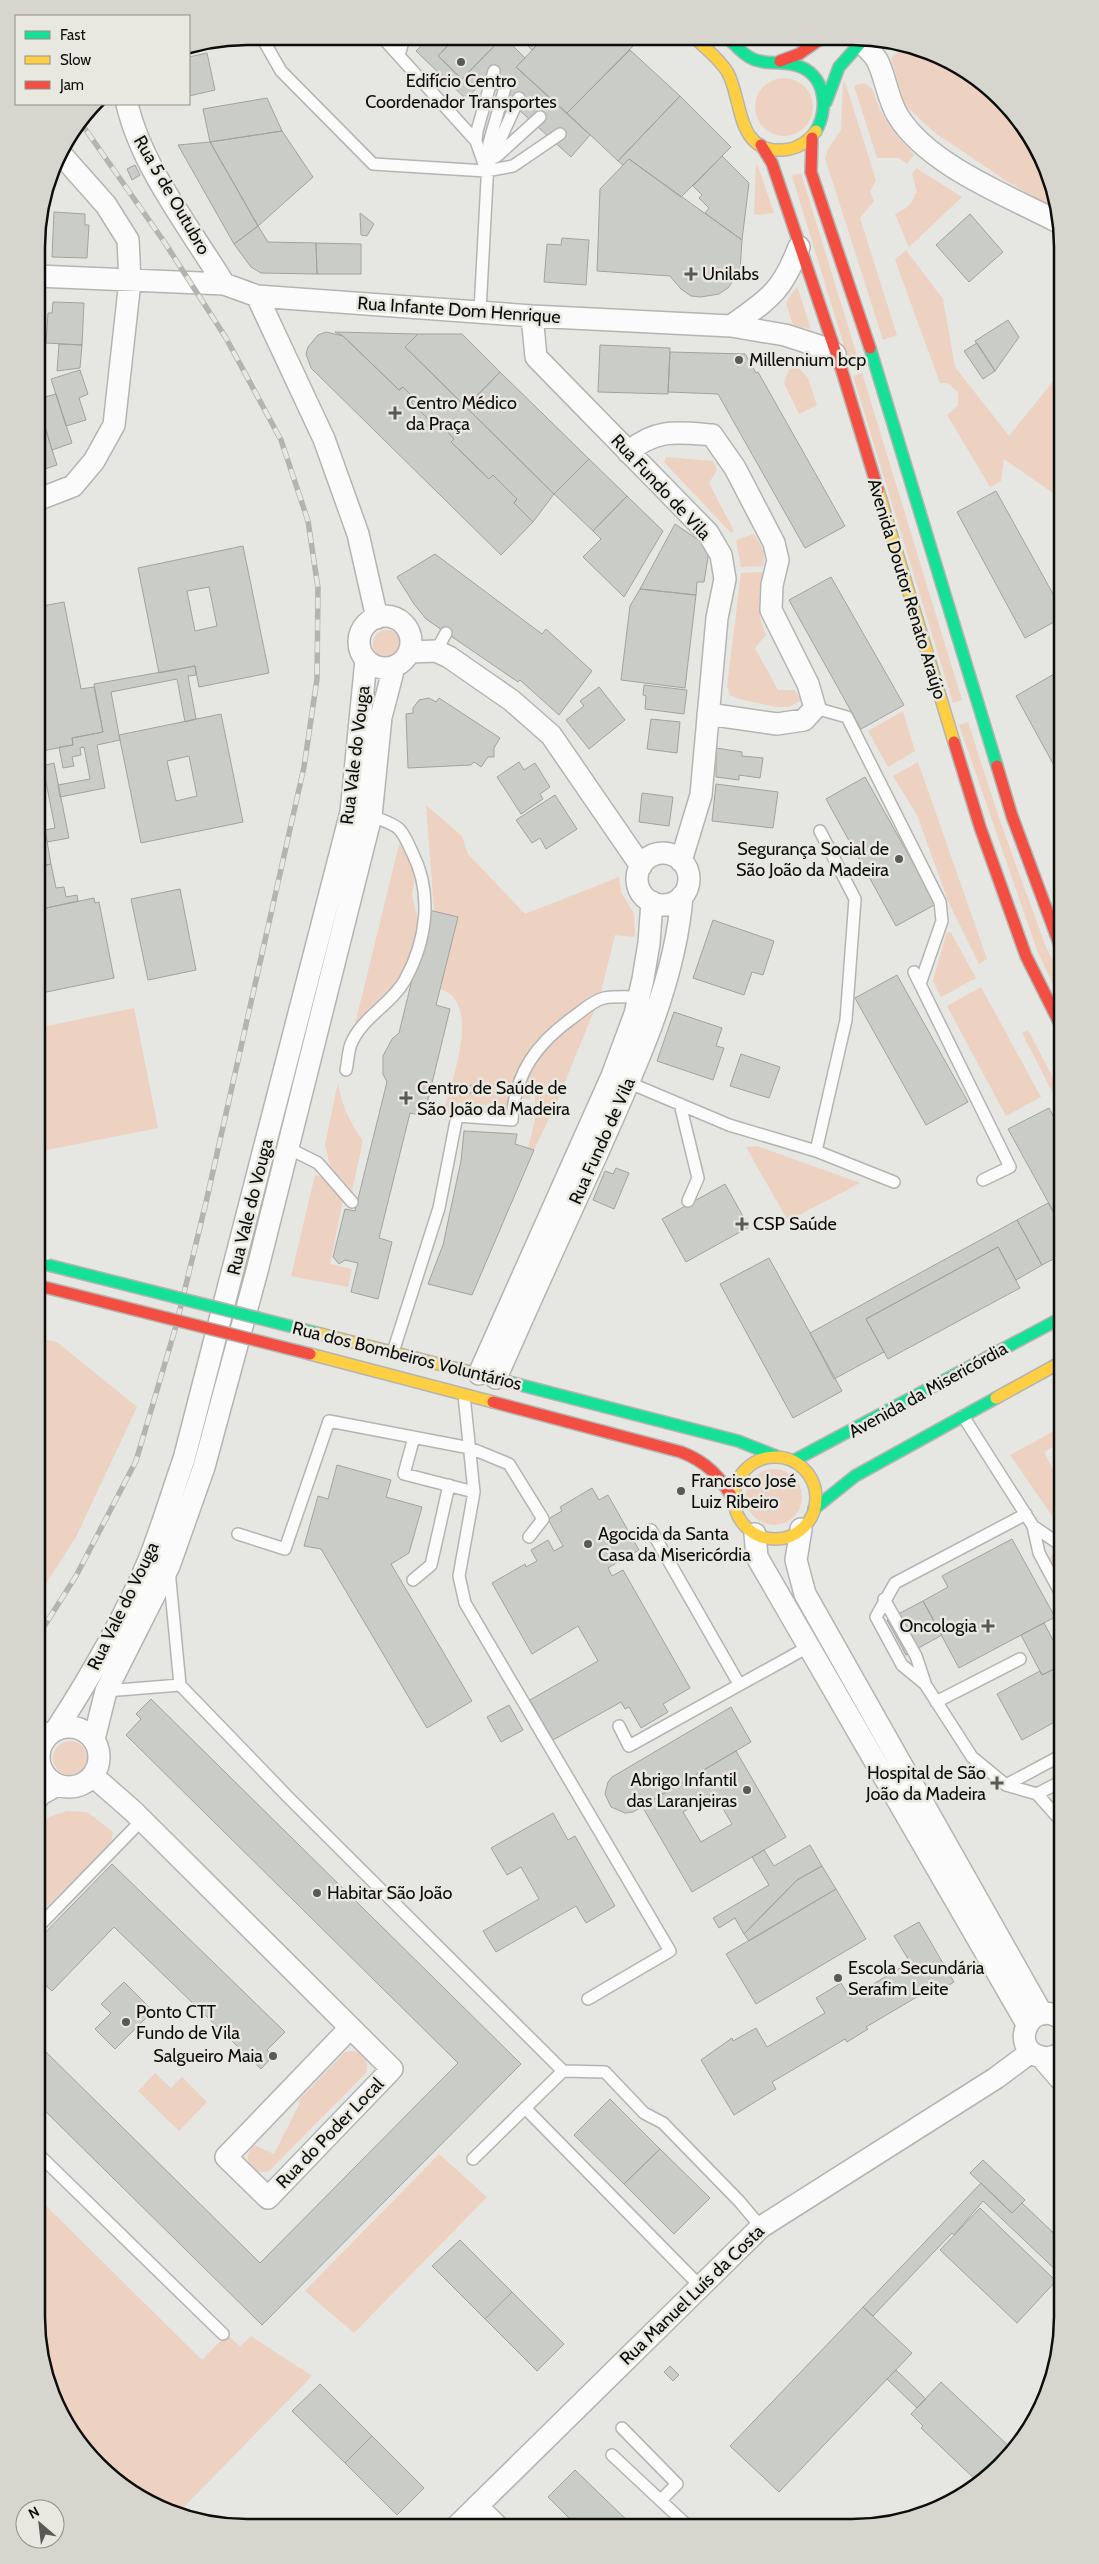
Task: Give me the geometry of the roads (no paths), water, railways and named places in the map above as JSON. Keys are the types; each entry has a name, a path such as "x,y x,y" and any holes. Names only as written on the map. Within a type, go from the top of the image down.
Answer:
{"street":[{"name":"Avenida Doutor Renato Araújo","path":"702,45 726,69 738,99 738,114 746,133 761,145 772,163 835,354 980,828 1026,956 1054,1012"},
{"path":"736,45 753,60 799,65 814,76 821,86 826,102"},
{"path":"756,72 775,62 799,54 812,45"},
{"name":"Avenida Doutor Renato Araújo","path":"858,45 838,67 826,102 823,121 812,138 811,172 875,362 1012,816 1054,930"},
{"path":"865,45 878,60 898,115 918,140 966,174 1052,219"},
{"path":"738,99 745,84"},
{"name":"Rua 5 de Outubro","path":"127,105 138,140 155,172 224,284"},
{"path":"761,145 783,150 799,147 812,138"},
{"path":"45,497 73,486 94,461 114,425 130,281 128,240 106,205 65,159"},
{"path":"731,326 774,295 789,273 799,247"},
{"name":"Rua Infante Dom Henrique","path":"45,276 224,284 257,296 532,316 731,326 785,335 820,346 835,354"},
{"path":"257,296 324,439 358,534 377,618 394,618 401,622 410,635 410,652"},
{"name":"Rua Fundo de Vila","path":"488,1376 620,1079 661,997 680,918 682,896 689,882 689,874 681,861 701,795 717,618 725,579 722,555 708,533 536,357 532,316"},
{"path":"628,452 640,442 672,431 712,435 735,468 774,542 778,560 772,585 771,610 808,684 815,708 804,720 777,724 708,714"},
{"name":"Rua Vale do Vouga","path":"45,1740 48,1735 56,1730 86,1682 134,1591 149,1559 184,1459 351,812 366,660 360,647 361,632 371,621 377,618"},
{"path":"394,667 400,664 410,652 441,642 449,657 511,700 551,734 640,866"},
{"name":"Rua Vale do Vouga","path":"93,1776 99,1762 98,1746 94,1739 106,1691 169,1566 204,1467 288,1148 372,816 382,717 394,667 379,668 366,660"},
{"path":"681,861 668,854 652,855 640,866 637,878 639,889 652,902 668,904 682,896"},
{"name":"Rua Fundo de Vila","path":"620,1079 649,943 652,902"},
{"name":"Rua dos Bombeiros Voluntários","path":"45,1265 738,1441 776,1456"},
{"name":"Rua dos Bombeiros Voluntários","path":"45,1287 669,1448 702,1459 723,1479 734,1501"},
{"name":"Avenida da Misericórdia","path":"793,1461 1054,1321"},
{"path":"814,1509 855,1476 1054,1366"},
{"path":"801,1530 778,1539 755,1534 740,1520 734,1501 738,1479 745,1469 764,1458 776,1456 793,1461 804,1469 812,1481 816,1495 814,1509 809,1520 801,1530 796,1560 806,1594 1050,2016"},
{"path":"755,1534 757,1557 808,1647 1050,2016"},
{"path":"56,1730 74,1727 82,1730 94,1739"},
{"name":"Rua Vale do Vouga","path":"45,1776 57,1785"},
{"path":"45,1791 57,1785 65,1787 80,1786 93,1776"},
{"name":"Rua do Poder Local","path":"93,1776 142,1820 392,2069 268,2198 226,2157 350,2028"},
{"path":"1050,2016 1024,2039 1036,2055 1054,2073"},
{"name":"Rua Manuel Luís da Costa","path":"464,2519 761,2227 996,2078 1036,2055 1054,2057"},
{"path":"477,2506 490,2519"}],"lane":[{"path":"265,45 281,71 373,164 486,171 513,166 560,134"},
{"path":"390,45 476,141 486,171"},
{"path":"399,56 402,45"},
{"path":"476,141 477,131 494,71"},
{"path":"480,311 489,143 506,84"},
{"path":"486,171 519,98"},
{"path":"486,171 499,152 540,117"},
{"path":"815,708 847,717 940,902 942,921 920,984"},
{"path":"346,1070 351,1044 366,1022 389,1000 405,980 422,936 425,917 423,878 406,839 398,828 372,816"},
{"path":"816,1151 846,1020 855,899 820,831"},
{"path":"914,972 1010,1167 983,1180"},
{"path":"393,1352 439,1208 457,1116 512,1120 514,1099 523,1073 542,1042 588,1006 603,998 639,997"},
{"path":"620,1079 729,1126 816,1151 894,1182"},
{"path":"680,1104 698,1178 688,1201"},
{"path":"288,1148 318,1163 352,1202"},
{"path":"464,1395 474,1492 459,1576 465,1604 670,1950 588,1999"},
{"path":"963,1416 1033,1526 1039,1553 1054,1581"},
{"path":"238,1534 285,1549 329,1421 470,1448 510,1464 543,1519 529,1537"},
{"path":"414,1437 404,1474 474,1492"},
{"path":"413,1580 431,1565 449,1485"},
{"path":"925,1684 902,1665 876,1617 884,1600 895,1583 1026,1514"},
{"path":"1033,1526 1054,1540"},
{"path":"651,1530 740,1684"},
{"path":"169,1566 180,1685 289,1798 563,2071 605,2072 644,2113 662,2123 739,2201 761,2227"},
{"path":"884,1600 916,1656 925,1684 972,1757 1006,1784 1037,1794 1054,1813"},
{"path":"619,1726 629,1746 808,1647"},
{"path":"936,1702 1020,1659"},
{"path":"106,1691 180,1685"},
{"path":"1006,1784 1054,1759"},
{"path":"1037,1794 1054,1785"},
{"path":"45,1920 142,1820"},
{"path":"473,2159 563,2071"},
{"path":"525,2108 700,2286"},
{"path":"45,2161 223,2334"},
{"path":"622,2428 677,2484 660,2500"},
{"path":"612,2455 680,2519"}],"railway":[{"path":"45,1625 76,1576 136,1461 176,1326 207,1198 304,767 317,679 318,588 308,521 281,440 226,338 165,243 84,128"}],"place":[{"name":"Edifício Centro Coordenador Transportes","path":"461,62"},
{"name":"Unilabs","path":"691,274"},
{"name":"Millennium bcp","path":"739,360"},
{"name":"Centro Médico da Praça","path":"395,413"},
{"name":"Segurança Social de São João da Madeira","path":"899,859"},
{"name":"Centro de Saúde de São João da Madeira","path":"406,1098"},
{"name":"CSP Saúde","path":"742,1224"},
{"name":"Francisco José Luiz Ribeiro","path":"681,1491"},
{"name":"Agocida da Santa Casa da Misericórdia","path":"588,1544"},
{"name":"Oncologia","path":"988,1626"},
{"name":"Hospital de São João da Madeira","path":"997,1783"},
{"name":"Abrigo Infantil das Laranjeiras","path":"747,1790"},
{"name":"Habitar São João","path":"317,1893"},
{"name":"Escola Secundária Serafim Leite","path":"838,1978"},
{"name":"Ponto CTT Fundo de Vila","path":"126,2022"},
{"name":"Salgueiro Maia","path":"273,2056"}]}
